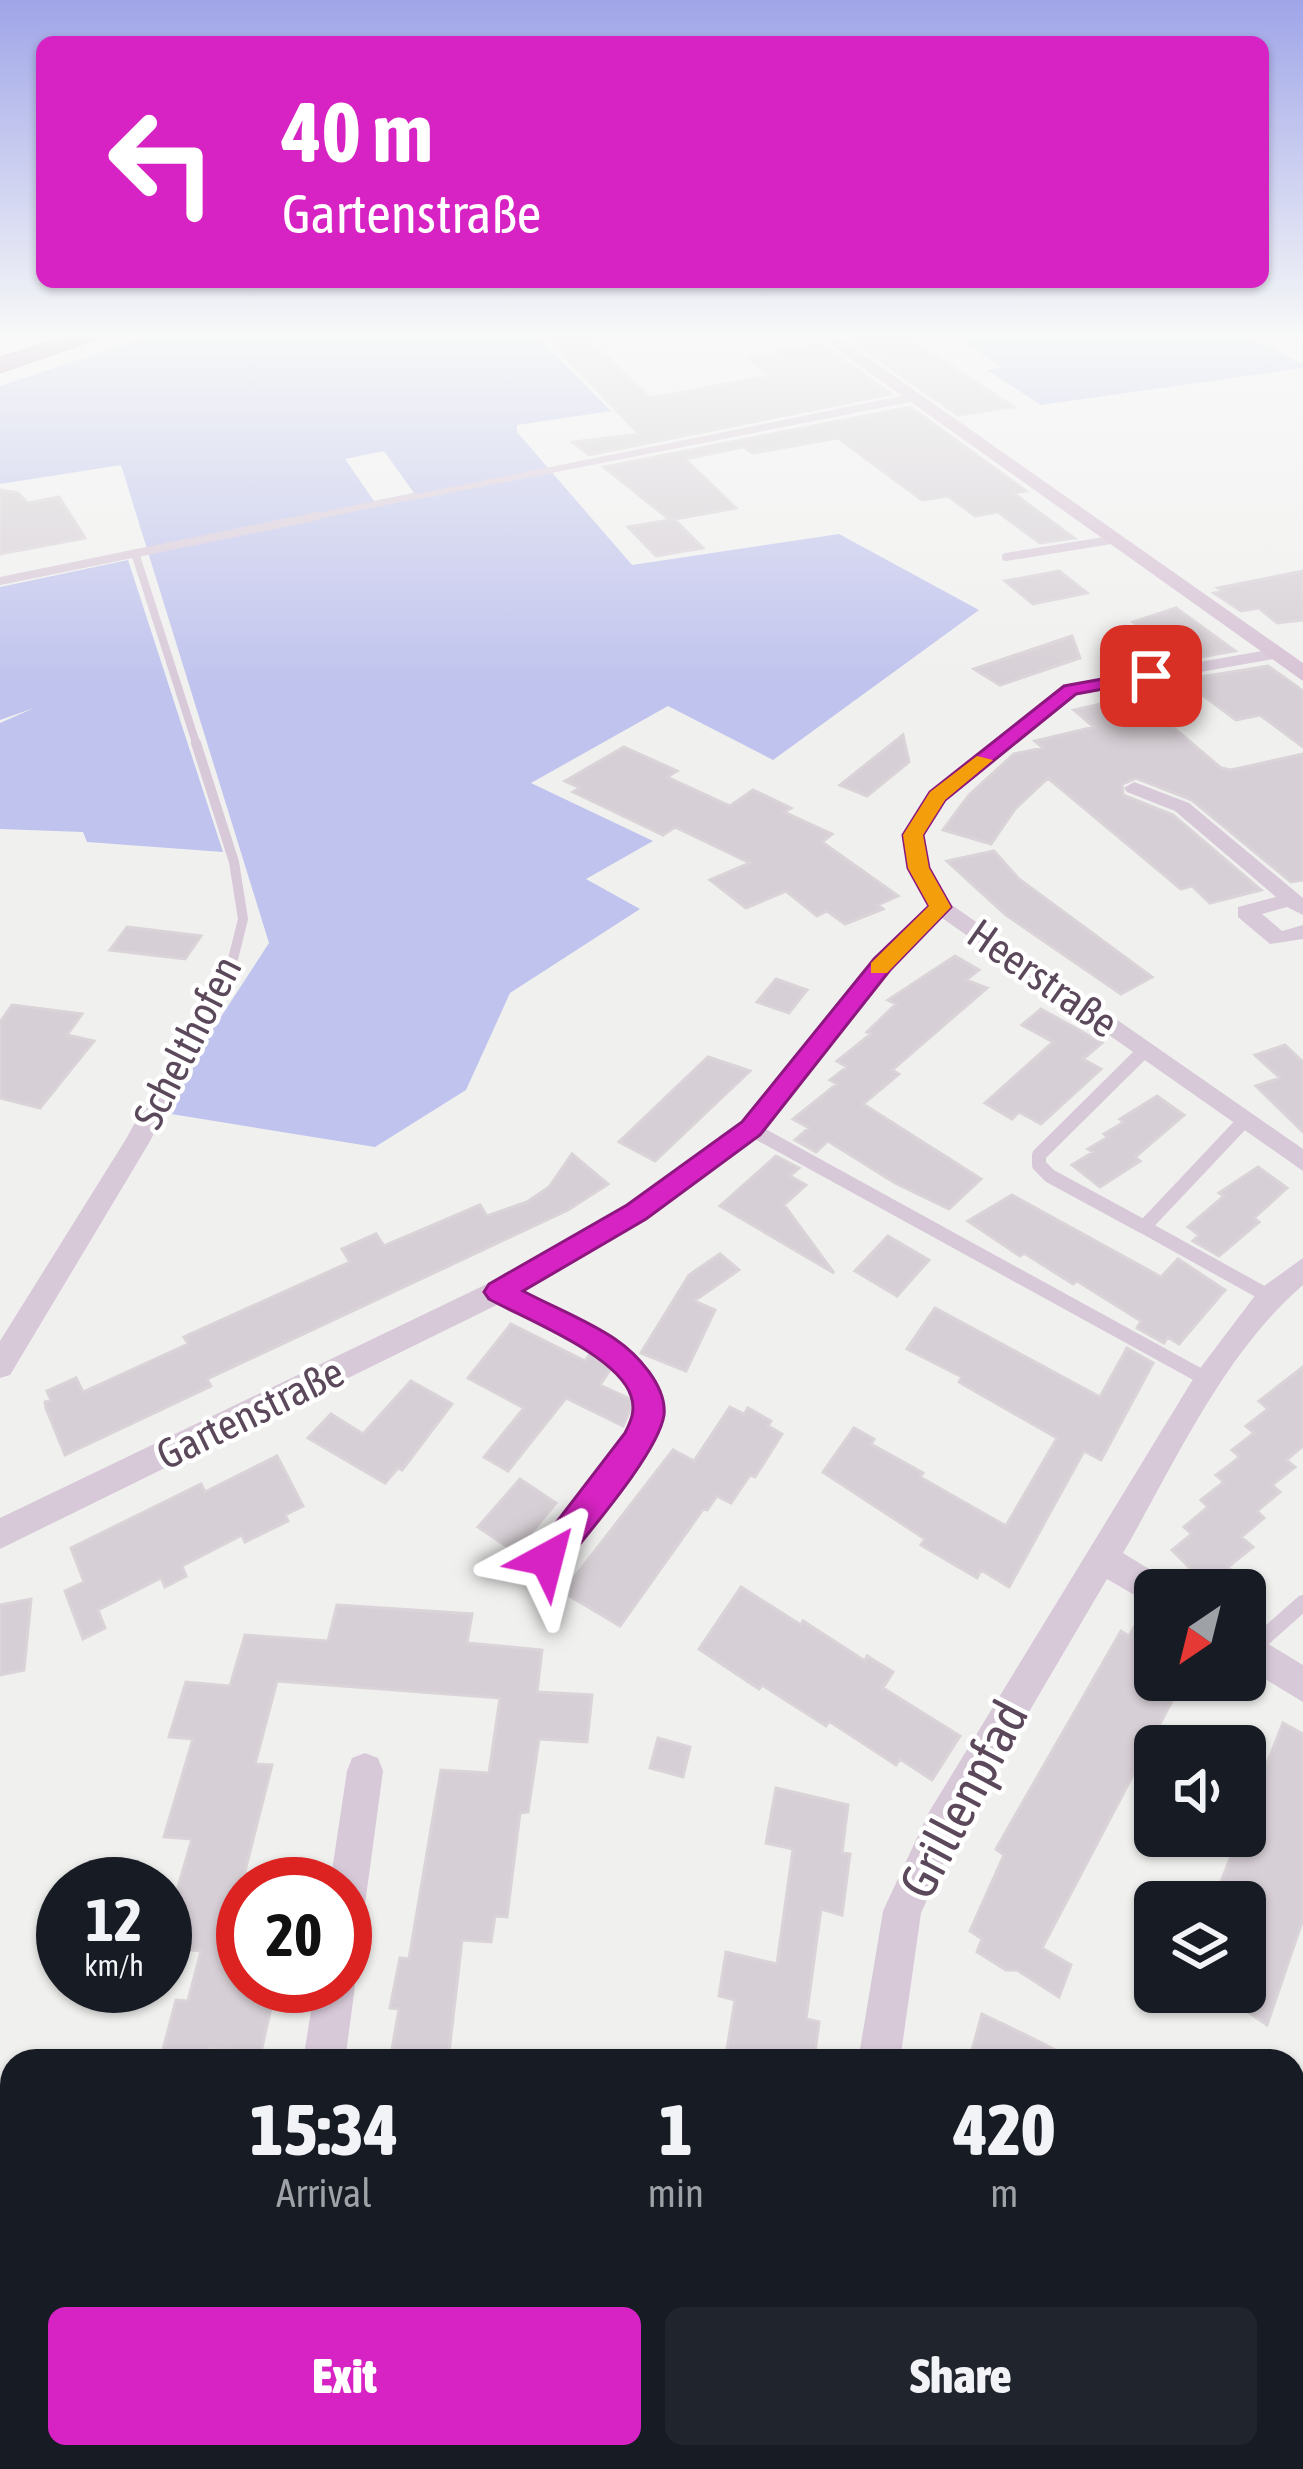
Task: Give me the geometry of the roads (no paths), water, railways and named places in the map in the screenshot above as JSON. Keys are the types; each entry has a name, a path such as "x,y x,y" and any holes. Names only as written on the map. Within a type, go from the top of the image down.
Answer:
{"main road":[{"path":"990,453 1303,674"}],"street":[{"path":"413,496 631,453"},
{"path":"940,907 918,868 913,835 937,796 1070,690 1273,654"},
{"path":"1134,788 1182,807 1297,904"},
{"path":"1297,904 1246,912 1278,939 1303,932"},
{"name":"Heerstraße","path":"940,907 1303,1162"},
{"name":"Gartenstraße","path":"0,1534 499,1292 637,1212 751,1129 882,964 940,907"},
{"name":"Schelthofen","path":"0,1366 136,1143 231,967"},
{"name":"Grillenpfad","path":"881,2049 902,1911 942,1825 1208,1380 1270,1297 1303,1269"},
{"path":"1101,1557 1134,1578"},
{"path":"352,1857 364,1771"},
{"path":"326,2049 331,2013"}],"lane":[{"path":"0,581 413,496"},
{"path":"1006,557 1112,540"},
{"name":"Schelthofen","path":"136,553 234,862 243,919 231,967"},
{"name":"Heerstraße","path":"1145,1050 1039,1154 1039,1166 1270,1297"},
{"path":"1144,1226 1245,1120"},
{"path":"751,1129 1208,1380"},
{"path":"499,1292 606,1348 635,1376 646,1395 648,1415 638,1442 547,1559"},
{"path":"1268,1662 1303,1603"}]}
